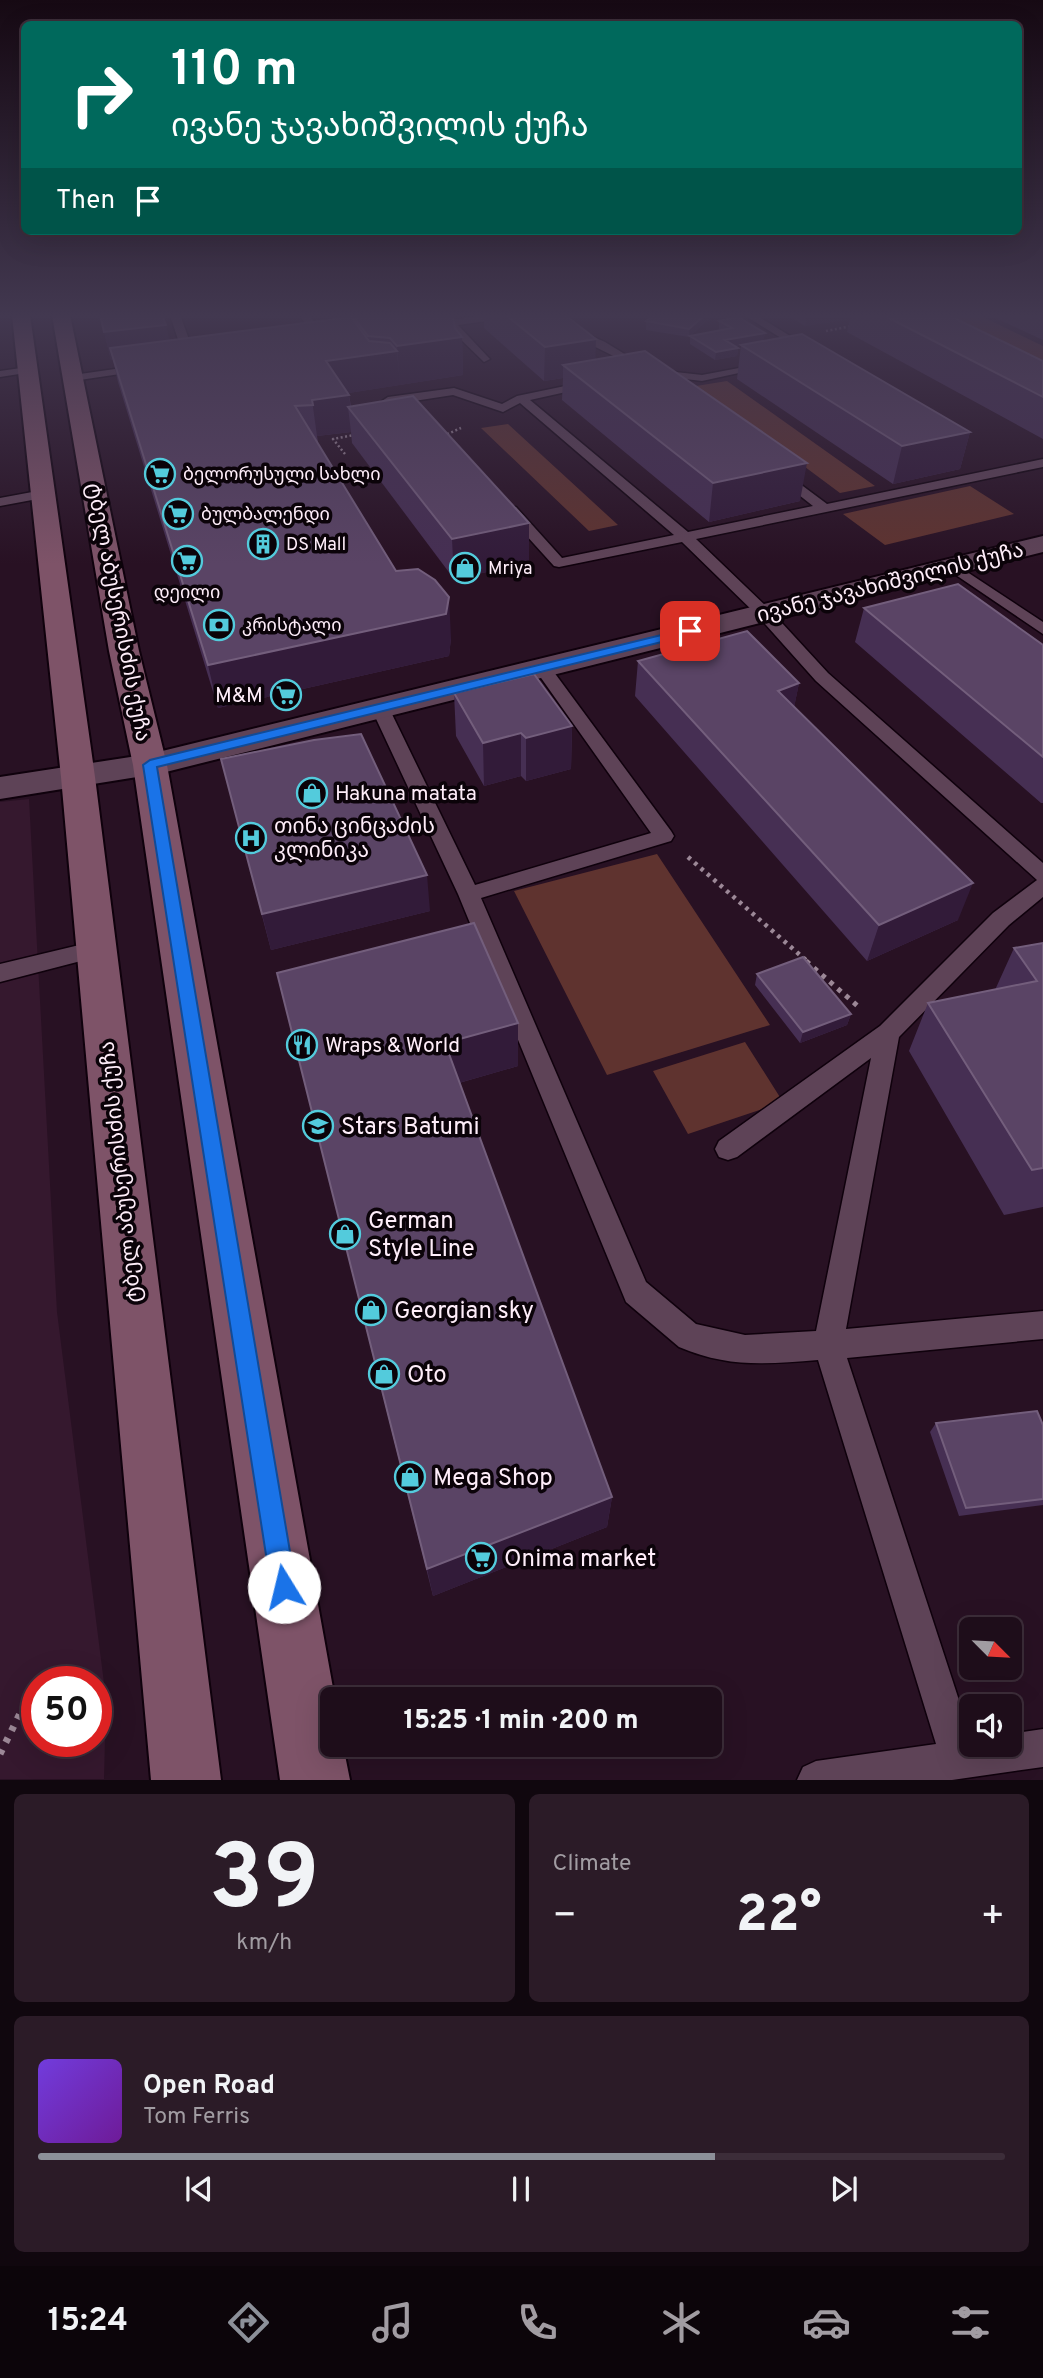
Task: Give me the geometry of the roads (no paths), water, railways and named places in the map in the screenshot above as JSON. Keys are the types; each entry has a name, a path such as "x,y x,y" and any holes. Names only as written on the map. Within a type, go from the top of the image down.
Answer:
{"main road":[{"name":"ტბელ აბუსერისძის ქუჩა","path":"31,398 78,777 186,1780"},
{"name":"ტბელ აბუსერისძის ქუჩა","path":"77,398 124,652 150,765 315,1780"}],"street":[{"name":"ივანე ჯავახიშვილის ქუჩა","path":"0,788 150,765 1043,544"}],"lane":[{"path":"377,403 409,398"},
{"path":"474,398 503,408 522,398"},
{"path":"522,398 684,536 764,613 822,677 1043,875"},
{"path":"497,495 559,563 1043,463"},
{"path":"772,466 825,509"},
{"path":"0,502 43,494"},
{"path":"952,566 1043,629"},
{"path":"468,894 664,836 542,668"},
{"path":"380,708 468,894 636,1292 689,1337 746,1350 1043,1325"},
{"path":"728,1149 888,1033 1001,919 1043,886"},
{"path":"0,973 96,949"},
{"path":"888,1033 828,1345 960,1760"},
{"path":"816,1780 1043,1748"}],"place":[{"name":"ბელორუსული სახლი","path":"160,474"},
{"name":"ბულბალენდი","path":"178,514"},
{"name":"DS Mall","path":"263,544"},
{"name":"დეილი","path":"187,561"},
{"name":"Mriya","path":"465,568"},
{"name":"კრისტალი","path":"219,625"},
{"name":"M&M","path":"286,695"},
{"name":"Hakuna matata","path":"312,793"},
{"name":"თინა ცინცაძის კლინიკა","path":"251,838"},
{"name":"Wraps & World","path":"302,1045"},
{"name":"Stars Batumi","path":"318,1126"},
{"name":"German Style Line","path":"345,1234"},
{"name":"Georgian sky","path":"371,1310"},
{"name":"Oto","path":"384,1374"},
{"name":"Mega Shop","path":"410,1477"},
{"name":"Onima market","path":"481,1558"}]}
